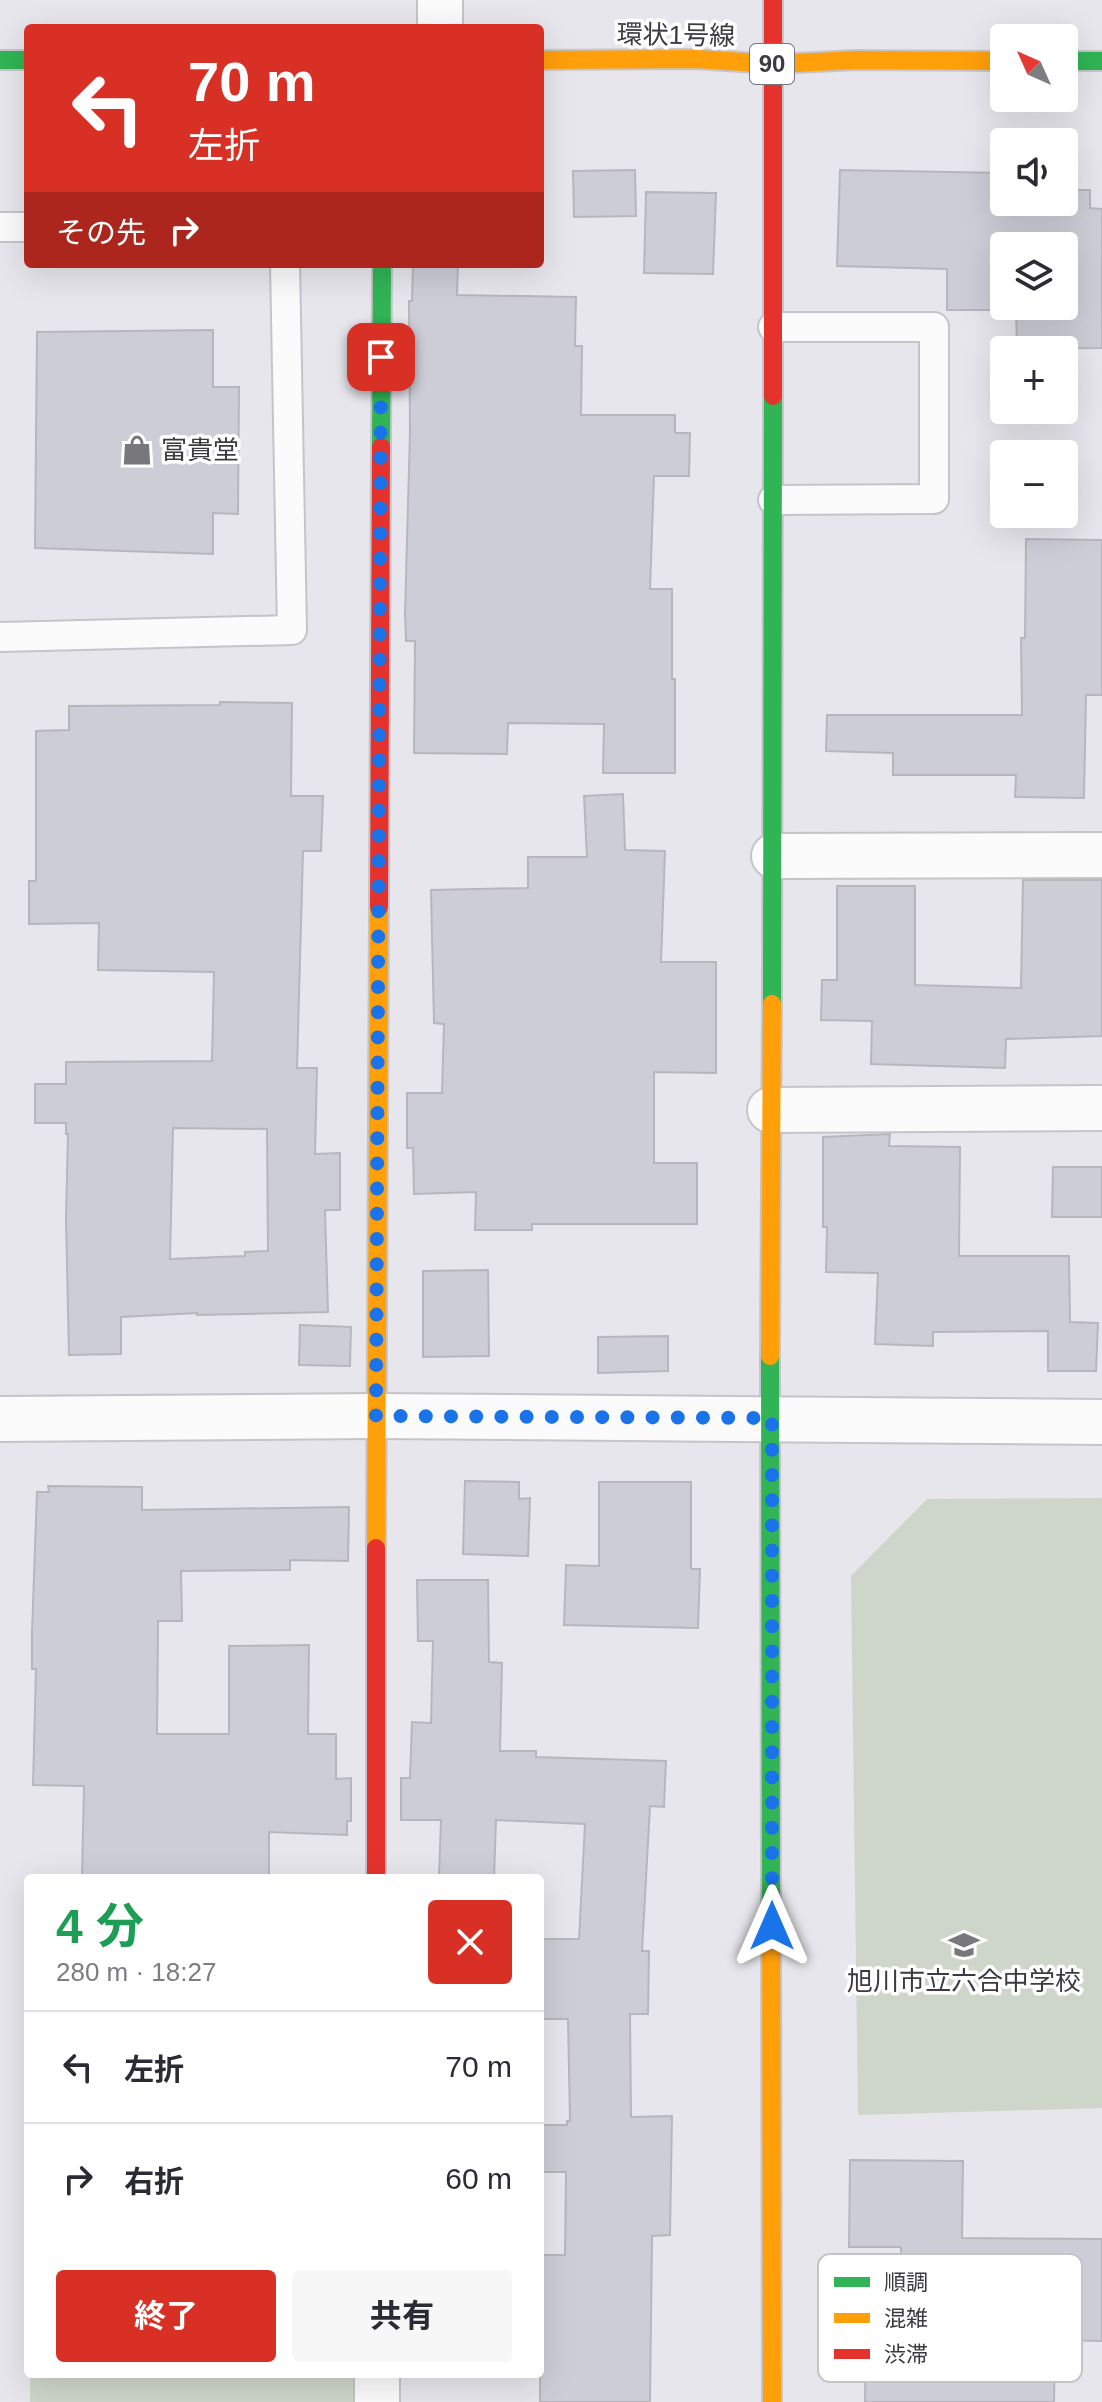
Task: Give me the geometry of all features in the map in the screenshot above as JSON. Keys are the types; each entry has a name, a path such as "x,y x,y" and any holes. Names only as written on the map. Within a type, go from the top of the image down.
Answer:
{"street":[{"path":"440,0 440,24"},
{"path":"772,2402 770,1110 774,856 773,0"},
{"name":"環状1号線","path":"544,60 696,59 774,64 857,60 990,61"},
{"path":"0,60 24,60"},
{"path":"1078,61 1102,61"},
{"path":"376,1874 382,268"},
{"path":"774,856 1102,855"},
{"path":"770,1110 1102,1108"},
{"path":"0,1419 376,1416 1102,1422"},
{"path":"377,2378 377,2402"}],"lane":[{"path":"0,227 24,227"},
{"path":"0,637 292,630 285,268"},
{"path":"773,327 934,327 934,499 773,500"}],"green space":[{"path":"1102,1498 1102,2108 858,2115 851,1576 927,1499"},
{"path":"30,2378 353,2378 353,2402 30,2402"}],"building":[{"path":"635,170 636,216 574,217 573,171"},
{"path":"840,170 990,173 990,216 1078,216 1078,190 1090,190 1090,208 1102,209 1102,348 1078,348 1078,336 1017,336 1016,320 1078,320 1078,232 990,232 990,310 947,310 947,269 837,266"},
{"path":"646,192 716,193 713,274 644,273"},
{"path":"413,268 458,268 457,295 576,297 575,346 582,346 581,415 675,415 675,433 690,433 689,476 654,476 650,589 672,589 675,773 603,773 604,724 508,723 507,754 414,753 415,641 406,641 405,614 410,432 409,301 412,301"},
{"name":"富貴堂","path":"213,330 213,387 239,387 238,514 213,513 213,554 35,548 37,332"},
{"path":"1026,539 1102,540 1102,695 1086,695 1084,798 1015,797 1016,775 893,775 893,753 826,751 827,715 1022,715 1021,638 1025,638"},
{"path":"220,702 292,703 291,796 323,796 321,851 303,851 297,1068 317,1068 315,1154 340,1153 340,1210 325,1210 328,1312 121,1317 121,1354 69,1355 68,1134 66,1123 35,1123 35,1084 66,1084 66,1062 212,1061 214,972 98,970 99,923 29,924 29,881 36,881 36,731 69,730 69,706 220,705","holes":["173,1128 267,1129 268,1251 245,1252 245,1256 170,1259"]},
{"path":"623,794 625,850 665,851 661,962 716,962 716,1073 654,1072 654,1163 697,1163 697,1224 532,1224 532,1230 475,1230 476,1192 414,1194 413,1148 407,1148 407,1093 442,1093 444,1024 434,1023 431,890 528,888 528,857 587,857 584,796"},
{"path":"1023,880 1102,880 1102,1036 1006,1039 1005,1068 871,1064 872,1021 821,1020 822,980 837,980 837,886 915,886 915,985 1021,988"},
{"path":"890,1134 889,1146 960,1147 959,1256 1069,1256 1070,1322 1098,1323 1096,1371 1048,1371 1048,1331 933,1332 933,1346 875,1344 878,1273 826,1272 823,1137"},
{"path":"1053,1167 1102,1167 1102,1217 1052,1217"},
{"path":"488,1270 489,1356 423,1357 423,1271"},
{"path":"300,1325 351,1327 350,1366 299,1365"},
{"path":"668,1336 668,1371 598,1373 598,1337"},
{"path":"465,1481 519,1482 519,1499 530,1498 528,1556 463,1554"},
{"path":"599,1482 691,1482 691,1569 700,1569 698,1628 564,1625 566,1565 599,1566"},
{"path":"48,1486 142,1487 142,1510 349,1507 348,1561 290,1560 290,1570 181,1571 182,1621 158,1621 157,1734 229,1734 229,1646 309,1645 308,1734 336,1734 336,1779 351,1778 351,1821 347,1821 347,1835 269,1832 269,1874 82,1874 84,1786 33,1785 36,1669 32,1669 32,1633 37,1492 49,1492"},
{"path":"417,1580 488,1580 489,1662 502,1663 500,1751 536,1751 536,1757 666,1761 664,1807 650,1806 642,1951 649,1951 648,2014 630,2014 631,2117 672,2116 670,2235 652,2236 650,2402 540,2402 540,2378 544,2378 544,2255 565,2255 566,2172 544,2172 544,2125 567,2125 570,2121 568,2019 544,2019 544,1939 579,1939 585,1824 496,1820 494,1874 439,1874 441,1820 401,1820 401,1778 410,1778 412,1722 431,1723 433,1641 418,1641"},
{"path":"850,2160 963,2161 962,2238 1102,2239 1102,2341 1082,2341 1082,2254 901,2254 901,2247 849,2247"},
{"path":"865,2382 1054,2382 1054,2402 865,2402"}],"traffic: fast":[{"path":"0,60 24,60"},
{"path":"1078,61 1102,61"},
{"path":"381,447 382,268"},
{"path":"772,1004 773,396"},
{"path":"770,1356 771,1909"}],"traffic: slow":[{"path":"544,60 696,59 774,64 857,60 990,61"},
{"path":"376,1548 379,907"},
{"path":"770,1356 772,1004"},
{"path":"771,1909 772,2402"}],"traffic: jam":[{"path":"773,0 773,396"},
{"path":"379,907 381,447"},
{"path":"376,1548 376,1874"}],"place":[{"name":"富貴堂","path":"137,450"},
{"name":"旭川市立六合中学校","path":"964,1945"}],"route":[{"path":"381,357 376,1416 772,1418 772,1926"}]}
